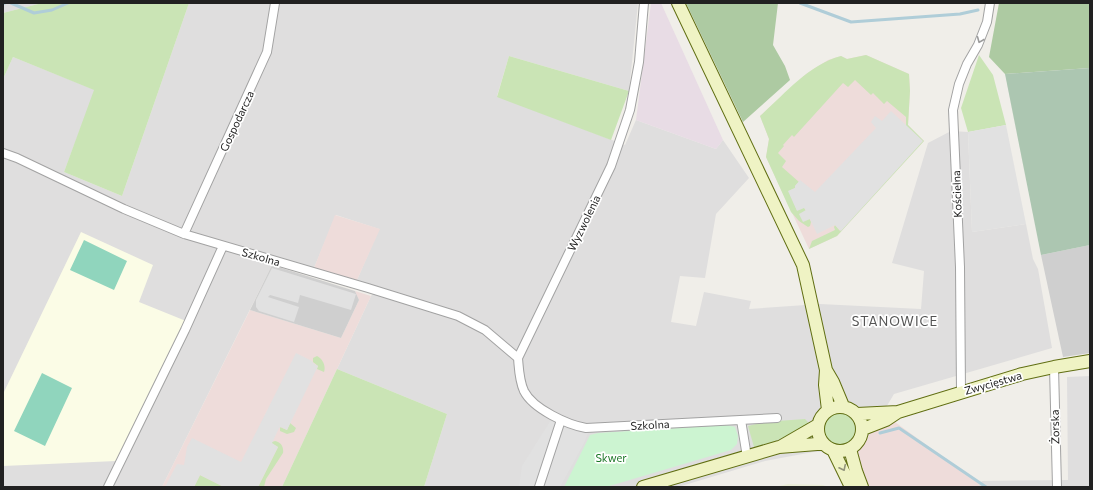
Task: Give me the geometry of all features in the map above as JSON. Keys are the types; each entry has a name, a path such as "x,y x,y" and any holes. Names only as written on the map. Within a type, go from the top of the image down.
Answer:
{"main road":[{"path":"678,3 803,265 826,370 825,385 828,410"},
{"name":"Zwycięstwa","path":"858,414 898,412 1022,374 1090,361"},
{"path":"826,370 833,382 842,406"},
{"path":"779,447 817,444 828,447 839,451 850,449 857,444 863,429 858,414 848,408 842,406 828,410 822,415 818,425 819,436 828,447 851,487"},
{"name":"Zwycięstwa","path":"863,429 886,420 898,412"},
{"path":"644,487 779,447 818,425"},
{"path":"850,449 862,487"}],"street":[{"name":"Gospodarcza","path":"184,234 267,52 275,3"},
{"name":"Wyzwolenia","path":"518,358 611,166 630,110 639,62 644,3"},
{"name":"Kościelna","path":"960,392 960,267 953,110 959,84 967,64 978,45 987,22 990,3"},
{"name":"Szkolna","path":"3,153 184,234 458,316 485,330 518,358"},
{"path":"108,487 185,330 223,246"},
{"path":"518,358 520,378 525,392 535,403 561,420 539,487"},
{"name":"Żorska","path":"1054,367 1057,487"},
{"name":"Szkolna","path":"561,420 574,426 586,428 777,418"},
{"path":"741,420 747,457"}],"shaded area":[{"path":"3,3 42,3 3,13"},
{"path":"189,3 638,3 629,91 509,56 497,96 625,145 636,120 716,149 723,140 749,178 716,214 705,278 680,276 671,322 696,326 704,292 751,301 749,309 820,304 921,309 924,271 892,263 928,143 951,131 968,132 972,232 1026,224 1033,259 1038,269 1052,348 894,394 866,441 858,450 813,452 765,461 678,487 424,487 447,414 337,369 371,296 379,287 357,280 379,229 336,215 314,268 274,257 272,265 162,487 3,487 3,79 13,57 95,90 64,172 122,196"},
{"path":"651,3 661,3 723,140 716,149 636,120"},
{"path":"866,55 909,74 910,91 908,125 924,141 837,236 809,249 766,157 769,139 760,116 806,74 828,60 841,56 847,59"},
{"path":"1090,68 1090,245 1041,255 1005,74"},
{"path":"891,111 923,141 841,231 835,225 817,234 810,219 803,222 799,214 806,210 804,208 797,211 788,191 795,188 800,180 815,192 876,128 871,122 875,116 882,121"},
{"path":"1006,125 1026,224 972,232 968,132"},
{"path":"335,215 380,229 357,280 314,268"},
{"path":"81,232 153,265 139,302 186,321 116,461 3,466 3,394"},
{"path":"1090,245 1090,353 1063,357 1041,255"},
{"path":"272,265 355,291 359,300 341,338 250,310"},
{"path":"272,268 356,294 351,310 300,295 298,303 270,295 268,297 299,307 294,322 259,311 256,307 256,300"},
{"path":"355,291 371,296 282,487 162,487 250,310 341,338 359,300"},
{"path":"296,353 312,361 318,366 287,430 281,427 279,428 272,443 278,447 258,487 224,487 200,475 194,487 165,487 177,464 184,465 187,447 192,438 241,462"},
{"path":"1090,376 1090,487 978,487 982,481 1068,480 1067,377"},
{"path":"551,420 588,433 584,443 560,487 519,487 522,466"},
{"path":"895,422 980,484 978,487 866,487 857,461 858,450 866,441 869,434"},
{"path":"788,484 823,485 828,487 775,487"}],"green space":[{"path":"42,3 189,3 122,196 64,172 94,90 13,57 3,79 3,13"},
{"path":"686,3 778,3 773,45 785,66 790,80 743,122"},
{"path":"999,3 1090,3 1090,68 1005,74 989,57"},
{"path":"866,55 909,74 910,91 908,125 924,141 837,236 809,249 812,241 835,230 835,225 840,231 922,141 906,126 906,117 887,101 884,104 873,93 871,95 855,80 848,87 843,83 794,137 792,135 778,153 786,161 782,167 799,182 795,188 789,191 797,210 804,207 811,222 810,226 808,227 799,221 791,212 766,157 769,139 760,116 807,73 818,66 841,56 847,59"},
{"path":"979,55 993,75 1006,125 968,132 961,108"},
{"path":"509,56 629,91 611,140 497,97"},
{"path":"84,240 127,261 114,290 70,270"},
{"path":"317,356 324,363 324,372 317,369 318,366 313,362 313,358"},
{"path":"337,369 447,414 424,487 282,487"},
{"path":"42,373 72,388 45,446 14,431"},
{"path":"839,413 850,418 855,429 850,440 839,445 828,440 823,429 828,418"},
{"path":"805,419 808,422 804,428 773,442 754,447 748,426 764,422"},
{"path":"290,423 296,428 294,432 287,434 280,431 280,427 287,430"},
{"name":"Skwer","path":"727,425 735,427 738,436 737,444 731,450 606,487 564,487 590,435 598,433"},
{"path":"275,441 282,445 283,453 266,479 264,487 258,487 278,447 272,444 272,442"},
{"path":"200,475 224,487 194,487"}],"waterway":[{"path":"11,3 34,13 52,10 68,3"},
{"path":"800,3 851,22 960,14 978,10"},
{"path":"880,433 899,428 986,487"}],"district":[{"name":"STANOWICE","path":"895,321"}]}
